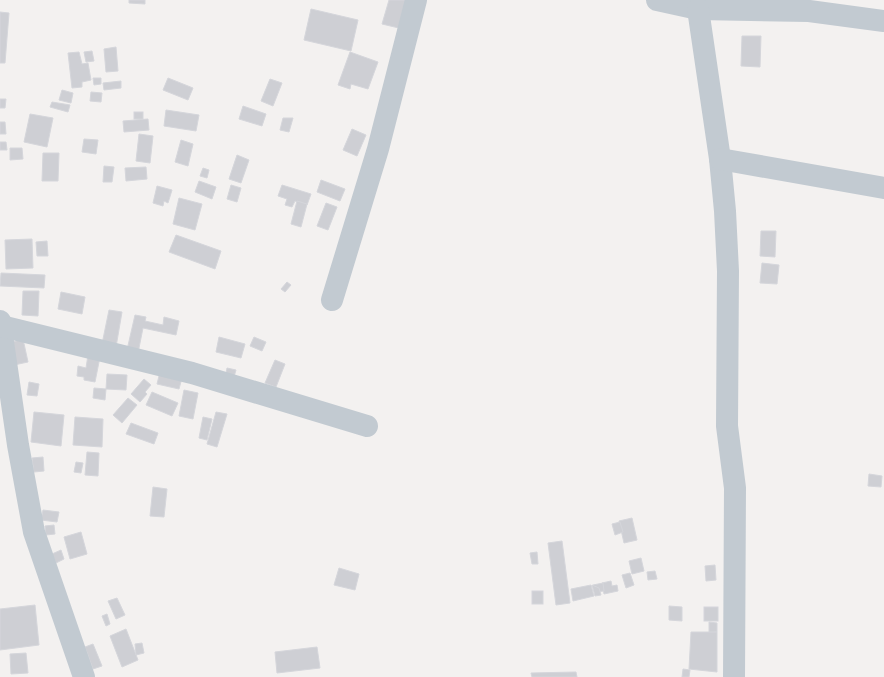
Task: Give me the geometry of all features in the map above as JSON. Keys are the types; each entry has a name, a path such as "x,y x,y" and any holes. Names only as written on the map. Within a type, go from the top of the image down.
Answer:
{"street":[{"path":"332,300 378,149 416,0"},
{"path":"657,0 698,9 809,12 884,21"},
{"path":"698,9 720,159 725,211 728,271 727,426 735,488 734,677"},
{"path":"720,159 884,188"},
{"path":"84,677 34,532 18,445 1,324 192,373 367,426"}],"building":[{"path":"129,0 145,0 145,4 129,3"},
{"path":"389,0 411,0 403,29 382,24"},
{"path":"311,9 358,20 351,51 304,40"},
{"path":"0,12 9,13 5,63 0,63"},
{"path":"742,36 761,36 760,67 741,66"},
{"path":"116,47 118,71 106,72 104,49"},
{"path":"92,51 94,61 86,62 84,52"},
{"path":"79,52 82,64 88,63 91,80 82,82 82,87 72,88 68,53"},
{"path":"350,52 378,62 368,89 351,84 350,89 338,85"},
{"path":"93,78 101,78 101,84 94,85"},
{"path":"168,78 193,88 188,100 163,90"},
{"path":"270,79 282,83 273,106 261,101"},
{"path":"121,81 121,88 104,90 103,83"},
{"path":"62,90 73,93 71,103 59,100"},
{"path":"91,92 102,93 101,102 90,101"},
{"path":"0,99 6,99 5,108 0,108"},
{"path":"52,102 70,105 68,112 50,107"},
{"path":"243,106 266,114 262,126 239,119"},
{"path":"166,110 199,115 196,131 164,126"},
{"path":"134,112 143,112 143,119 134,119"},
{"path":"30,114 53,118 47,147 24,142"},
{"path":"283,118 293,118 289,132 280,130"},
{"path":"148,119 149,130 124,132 123,121"},
{"path":"0,122 5,122 6,134 0,134"},
{"path":"352,129 366,135 357,156 343,150"},
{"path":"139,134 153,136 150,163 136,161"},
{"path":"84,139 98,140 96,154 82,152"},
{"path":"181,140 193,144 188,166 175,162"},
{"path":"0,142 6,142 7,150 0,150"},
{"path":"10,148 22,148 23,159 10,160"},
{"path":"43,153 59,153 58,181 42,181"},
{"path":"237,155 249,160 241,183 229,179"},
{"path":"104,166 114,167 112,182 103,182"},
{"path":"146,167 147,179 126,181 125,168"},
{"path":"203,168 209,170 207,178 200,176"},
{"path":"321,180 345,189 340,201 317,192"},
{"path":"199,181 216,187 212,199 195,192"},
{"path":"231,185 241,188 237,202 227,199"},
{"path":"282,185 311,194 307,205 295,201 292,207 285,205 287,199 278,196"},
{"path":"157,186 172,190 168,203 164,201 163,206 153,203"},
{"path":"179,198 202,204 195,230 173,224"},
{"path":"297,201 307,204 301,227 291,224"},
{"path":"326,203 337,207 328,230 317,226"},
{"path":"761,231 776,231 775,257 760,256"},
{"path":"176,235 221,251 215,269 169,252"},
{"path":"32,239 33,268 6,269 5,240"},
{"path":"47,241 48,256 37,256 36,242"},
{"path":"762,263 779,265 777,284 760,283"},
{"path":"1,273 45,275 44,288 0,286"},
{"path":"287,282 291,285 285,292 281,289"},
{"path":"23,291 39,291 38,316 22,315"},
{"path":"61,292 85,297 82,314 58,309"},
{"path":"109,310 122,312 116,347 102,344"},
{"path":"135,315 146,317 145,321 163,325 164,317 179,321 176,335 143,328 138,353 127,350"},
{"path":"219,337 245,344 241,358 216,352"},
{"path":"254,337 266,342 262,351 250,346"},
{"path":"23,339 28,362 14,365 9,343"},
{"path":"88,355 100,357 95,382 84,380 84,377 77,376 78,366 86,368"},
{"path":"275,360 285,364 276,387 265,383"},
{"path":"227,368 236,370 233,380 225,379"},
{"path":"160,372 182,378 179,389 157,384"},
{"path":"107,374 127,375 126,390 106,389"},
{"path":"144,379 151,385 145,392 147,394 140,402 131,394"},
{"path":"29,382 39,384 37,396 27,395"},
{"path":"94,388 106,389 105,400 93,398"},
{"path":"184,390 198,393 193,419 179,416"},
{"path":"152,392 178,403 172,416 146,405"},
{"path":"128,398 137,405 122,423 113,415"},
{"path":"34,412 64,415 61,446 31,442"},
{"path":"216,412 227,414 217,447 207,444"},
{"path":"75,417 103,419 102,447 73,445"},
{"path":"203,417 212,419 207,440 199,438"},
{"path":"131,423 158,433 154,444 126,434"},
{"path":"87,452 99,453 98,476 85,475"},
{"path":"43,457 44,471 34,472 32,458"},
{"path":"76,462 83,463 81,473 74,472"},
{"path":"869,474 882,476 881,487 868,486"},
{"path":"153,487 167,489 164,517 150,516"},
{"path":"43,510 59,512 57,522 41,520"},
{"path":"632,518 637,540 624,543 619,521"},
{"path":"620,522 623,532 615,535 612,524"},
{"path":"54,525 55,534 46,535 45,526"},
{"path":"81,532 87,554 70,559 64,537"},
{"path":"562,541 570,603 556,605 548,543"},
{"path":"61,550 64,559 56,563 52,554"},
{"path":"537,552 538,564 532,564 530,553"},
{"path":"641,558 644,571 632,574 629,561"},
{"path":"715,565 716,580 706,581 705,566"},
{"path":"339,568 359,574 355,590 334,585"},
{"path":"655,571 657,579 648,580 647,572"},
{"path":"630,573 634,585 626,588 622,575"},
{"path":"611,581 612,586 617,585 618,591 604,594 602,583"},
{"path":"603,583 604,591 595,592 593,585"},
{"path":"591,585 594,596 573,601 571,589"},
{"path":"592,585 599,588 601,595 595,596"},
{"path":"532,591 543,591 543,604 532,604"},
{"path":"117,598 125,615 116,619 108,601"},
{"path":"35,605 39,645 0,650 0,609"},
{"path":"669,606 682,607 682,621 669,620"},
{"path":"704,607 718,607 718,621 704,621"},
{"path":"107,614 110,624 106,626 102,616"},
{"path":"709,622 717,623 717,632 709,633"},
{"path":"126,629 138,660 122,667 110,636"},
{"path":"691,632 717,632 717,672 689,669"},
{"path":"142,643 144,653 136,655 135,644"},
{"path":"93,644 102,666 93,669 85,647"},
{"path":"317,647 320,668 277,673 275,652"},
{"path":"26,653 28,673 11,674 10,654"},
{"path":"683,669 690,670 689,677 682,677"},
{"path":"576,672 577,677 532,677 531,673"}]}
